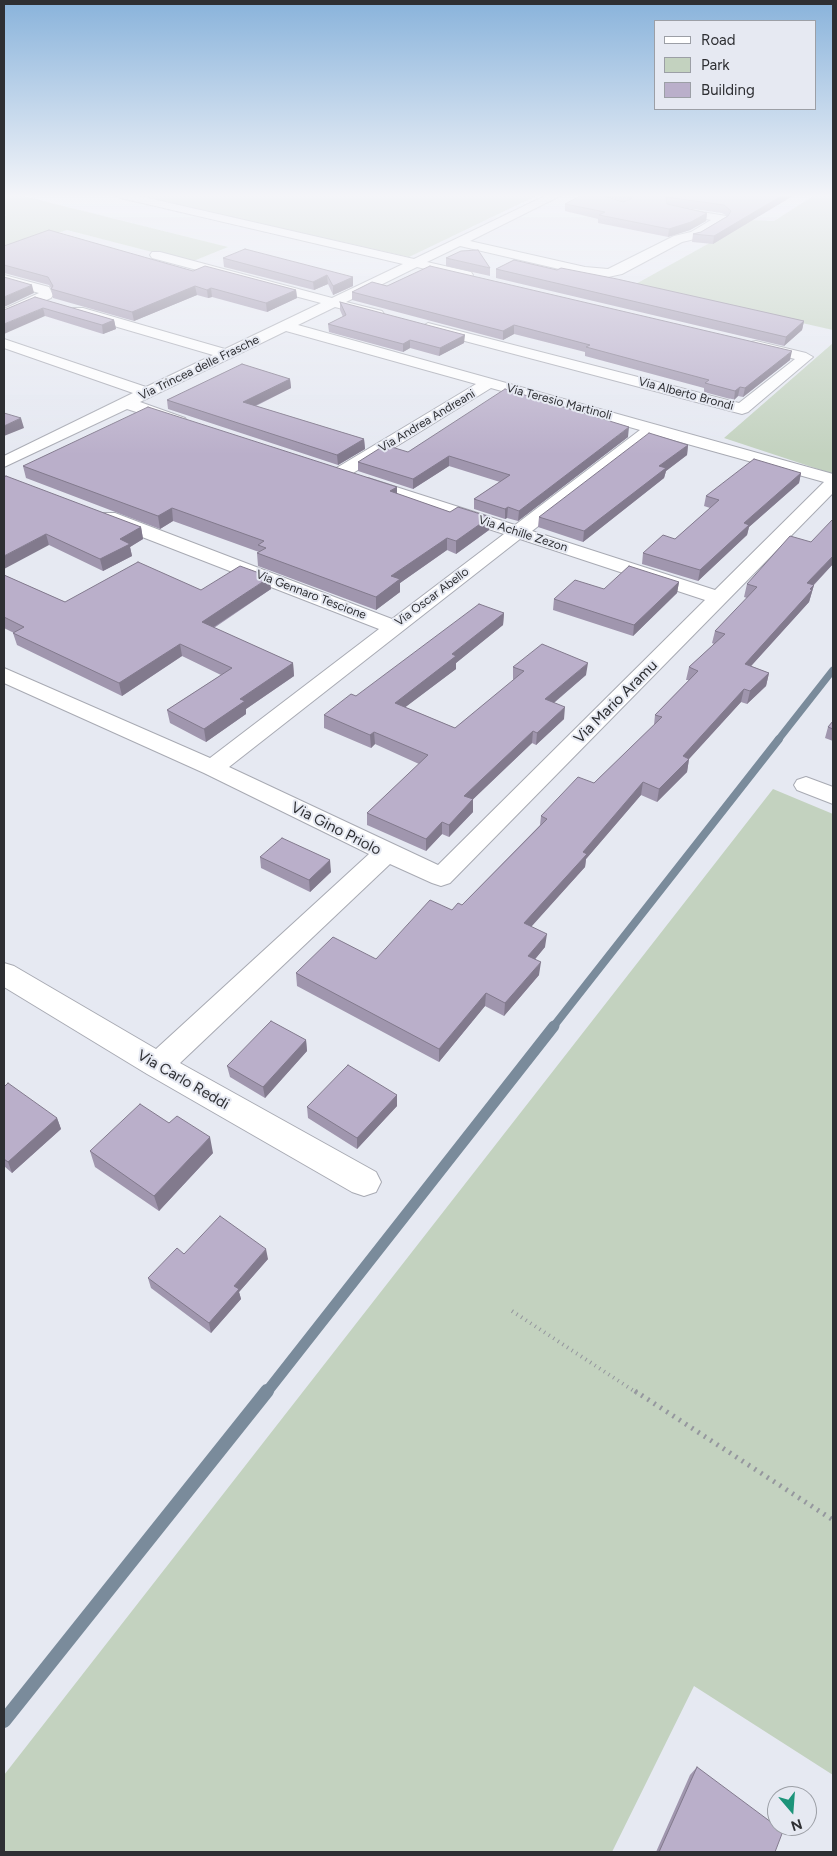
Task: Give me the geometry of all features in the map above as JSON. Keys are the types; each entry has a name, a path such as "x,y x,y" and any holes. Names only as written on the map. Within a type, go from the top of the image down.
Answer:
{"street":[{"path":"4,314 46,295 44,290 14,282"},
{"path":"252,282 394,319"},
{"name":"Via Trincea delle Frasche","path":"8,456 126,403 376,282"},
{"path":"38,300 225,354"},
{"name":"Via Alberto Brondi","path":"413,324 742,409 806,357 738,340"},
{"name":"Via Teresio Martinoli","path":"284,326 833,479"},
{"path":"4,343 147,393"},
{"name":"Via Andrea Andreani","path":"339,474 489,383"},
{"path":"126,403 200,428"},
{"name":"Via Oscar Abello","path":"212,768 653,428"},
{"name":"Via Achille Zezon","path":"321,468 720,598"},
{"name":"Via Mario Aramu","path":"387,852 441,878 833,483"},
{"name":"Via Gennaro Tescione","path":"87,509 393,627"},
{"name":"Via Gino Priolo","path":"4,675 212,768 387,852 158,1065"},
{"path":"806,785 833,796"},
{"name":"Via Carlo Reddi","path":"4,974 158,1065 364,1182"}],"path":[{"path":"512,1311 833,1520"}],"green space":[{"path":"640,282 833,282 833,330 634,285"},
{"path":"833,343 833,474 724,438"},
{"path":"773,789 833,814 833,1775 694,1686 612,1852 4,1852 4,1775"}],"building":[{"path":"4,282 20,282 32,285 4,297"},
{"path":"51,282 264,282 296,290 266,303 211,288 207,290 195,286 132,312 51,289 53,286"},
{"path":"331,282 343,282 333,286"},
{"path":"372,282 387,286 396,282 496,282 792,351 745,388 740,387 735,391 705,383 709,380 586,347 590,345 514,325 503,331 352,292"},
{"path":"550,282 629,282 804,321 786,337"},
{"path":"35,297 114,320 102,325 43,308 4,324 4,310"},
{"path":"340,302 465,335 440,348 410,340 403,344 328,324 346,315"},
{"path":"242,364 290,379 243,402 364,439 337,455 167,400"},
{"path":"505,389 629,427 519,511 508,507 505,509 474,499 510,475 449,456 413,479 358,462 385,445 408,452"},
{"path":"148,407 397,487 390,491 450,512 458,507 490,517 456,541 447,538 391,576 400,579 376,597 257,553 266,548 258,545 264,541 172,508 158,516 23,466"},
{"path":"4,413 21,418 4,426"},
{"path":"649,433 688,445 659,466 666,468 584,531 539,517"},
{"path":"754,459 801,473 744,523 749,525 700,570 643,553 663,535 675,539 719,500 706,496"},
{"path":"6,476 141,527 120,539 130,544 100,559 46,534 4,556 4,477"},
{"path":"833,519 833,556 807,583 814,585 810,589 812,590 745,664 769,673 750,691 744,689 683,756 689,759 659,789 643,782 583,852 587,854 524,923 547,934 528,956 541,962 505,1003 486,993 439,1049 296,973 333,937 376,959 430,900 452,910 458,903 462,905 547,819 541,816 578,777 594,783 662,717 655,715 698,671 689,667 725,634 715,631 757,587 747,584 790,536 811,542"},
{"path":"138,562 201,590 240,566 270,577 202,622 293,663 240,699 245,701 204,729 167,710 232,668 180,644 119,683 13,633 24,627 4,617 4,575 65,602"},
{"path":"629,566 679,582 634,625 554,599 575,580 604,589"},
{"path":"479,604 504,613 452,654 456,656 395,703 455,728 524,671 513,667 542,644 588,663 545,699 565,707 537,733 533,731 464,796 473,799 449,825 442,822 426,839 367,813 428,755 374,732 370,735 324,715 351,694 356,696"},
{"path":"833,721 833,729 828,727"},
{"path":"282,838 330,860 309,880 260,857"},
{"path":"271,1021 306,1040 263,1087 227,1066"},
{"path":"348,1065 397,1095 357,1138 307,1107"},
{"path":"8,1083 57,1118 8,1162 4,1159 4,1087"},
{"path":"140,1104 169,1123 177,1116 210,1137 154,1196 90,1151"},
{"path":"220,1216 266,1249 234,1286 239,1289 209,1323 148,1278 177,1248 184,1254"},
{"path":"697,1767 767,1819 767,1836 781,1836 775,1852 659,1852"}],"waterway":[{"path":"778,740 833,670"},
{"path":"553,1027 779,739"},
{"path":"266,1393 554,1026"},
{"path":"4,1721 267,1391"}]}
